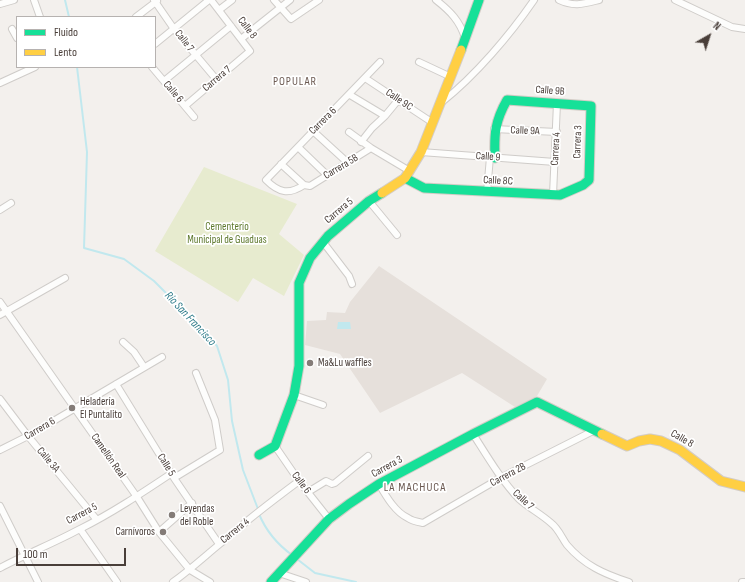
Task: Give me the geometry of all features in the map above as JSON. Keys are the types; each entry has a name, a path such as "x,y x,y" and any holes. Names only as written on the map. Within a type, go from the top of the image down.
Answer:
{"street":[{"path":"0,4 14,0"},
{"path":"34,0 40,16"},
{"path":"156,43 210,0"},
{"name":"Calle 8","path":"210,0 250,52"},
{"path":"219,10 232,0"},
{"path":"274,0 291,19 319,0"},
{"path":"241,39 290,0"},
{"path":"436,0 456,18 465,38"},
{"name":"Carrera 5","path":"275,446 294,395 299,366 299,283 310,258 328,236 369,201 406,174 421,152 451,77 479,0"},
{"path":"440,103 457,89 484,62 512,30 535,0"},
{"path":"559,0 568,4 582,5 599,0"},
{"path":"675,0 732,27 745,29"},
{"path":"137,16 156,1"},
{"name":"Calle 7","path":"156,1 174,29 216,80"},
{"path":"164,81 231,26"},
{"path":"12,29 16,36"},
{"name":"Carrera 7","path":"185,106 250,52"},
{"name":"Carrera 6","path":"307,185 289,192 272,187 266,180 380,62"},
{"path":"419,62 451,77"},
{"path":"0,83 32,68"},
{"name":"Calle 6","path":"153,68 194,117"},
{"name":"Calle 9C","path":"365,78 399,99 433,123"},
{"path":"350,94 385,116"},
{"name":"Carrera 5B","path":"361,142 399,99"},
{"name":"Calle 9B","path":"494,129 499,114 507,100 591,106"},
{"name":"Carrera 4","path":"553,195 557,132 557,104"},
{"name":"Carrera 3","path":"589,180 591,106"},
{"path":"487,192 493,157 494,129"},
{"name":"Calle 9A","path":"494,129 557,132"},
{"path":"313,131 348,163"},
{"path":"349,132 406,174"},
{"path":"298,146 327,175"},
{"name":"Carrera 5B","path":"307,185 348,163 371,148"},
{"name":"Calle 9","path":"421,152 555,162"},
{"path":"281,164 307,185"},
{"name":"Calle 8C","path":"406,174 424,188 553,195 560,195 589,180"},
{"path":"369,201 397,235"},
{"path":"0,210 11,203"},
{"path":"323,242 349,276 352,284"},
{"path":"0,315 65,278"},
{"name":"Camellón Real","path":"0,302 137,497 159,532 190,570 210,582"},
{"path":"123,342 134,352 144,367"},
{"name":"Carrera 6","path":"0,450 75,409 162,356"},
{"name":"Carrera 5","path":"0,568 97,520 173,475 220,450 215,420 196,373"},
{"name":"Calle 5","path":"116,384 173,475 219,544"},
{"path":"294,395 323,405"},
{"name":"Calle 3A","path":"0,399 28,436 97,520"},
{"name":"Calle 8","path":"537,402 627,446 637,440 653,439 664,441 679,449 722,481 745,487"},
{"name":"Carrera 3","path":"271,582 329,519 349,504 380,484 473,434 537,402"},
{"name":"Carrera 2B","path":"380,484 387,497 396,508 407,518 423,524 502,477 595,430"},
{"name":"Calle 7","path":"473,434 502,477 520,500 552,524 575,554 585,562 616,578 629,582"},
{"path":"259,455 275,446"},
{"name":"Calle 6","path":"275,446 299,481 329,519"},
{"path":"308,492 326,481 332,484 335,483 368,456"},
{"name":"Carrera 4","path":"173,582 190,570 273,500 299,481"},
{"path":"159,532 192,503"},
{"path":"0,506 38,582"},
{"path":"80,529 118,582"},
{"path":"281,570 306,582"}],"shaded area":[{"path":"379,266 547,379 537,396 515,407 462,373 380,413 340,354 305,345 307,321 326,320 327,312 345,313 350,302"}],"green space":[{"name":"Cementerio Municipal de Guaduas","path":"204,167 297,204 279,234 304,255 284,296 253,278 238,302 155,251"}],"water":[{"path":"338,322 350,322 351,329 337,329"}],"waterway":[{"name":"Río San Francisco","path":"65,0 69,16"},
{"name":"Río San Francisco","path":"77,68 87,152 84,248 124,259 154,281 217,346 228,380 232,421 243,470 258,509"},
{"name":"Río San Francisco","path":"259,514 272,537 292,555"},
{"name":"Río San Francisco","path":"297,559 315,573 356,582"}],"traffic: fast":[{"path":"461,50 479,0"},
{"path":"405,178 424,188 560,195 583,185 589,180 591,106 507,100 496,128 495,158"},
{"path":"259,455 275,446 294,395 299,366 299,283 310,258 328,236 369,201 382,193"},
{"path":"271,582 329,519 349,504 379,484 537,402 602,434"}],"traffic: slow":[{"path":"382,193 405,178 421,152 461,50"},
{"path":"602,434 627,446 639,441 650,439 661,441 680,450 721,481 745,487"}],"place":[{"name":"Ma&Lu waffles","path":"310,363"},
{"name":"Heladería El Puntalito","path":"72,408"},
{"name":"Leyendas del Roble","path":"172,515"},
{"name":"Carnívoros","path":"163,532"}],"district":[{"name":"POPULAR","path":"295,82"},
{"name":"LA MACHUCA","path":"415,488"}]}
